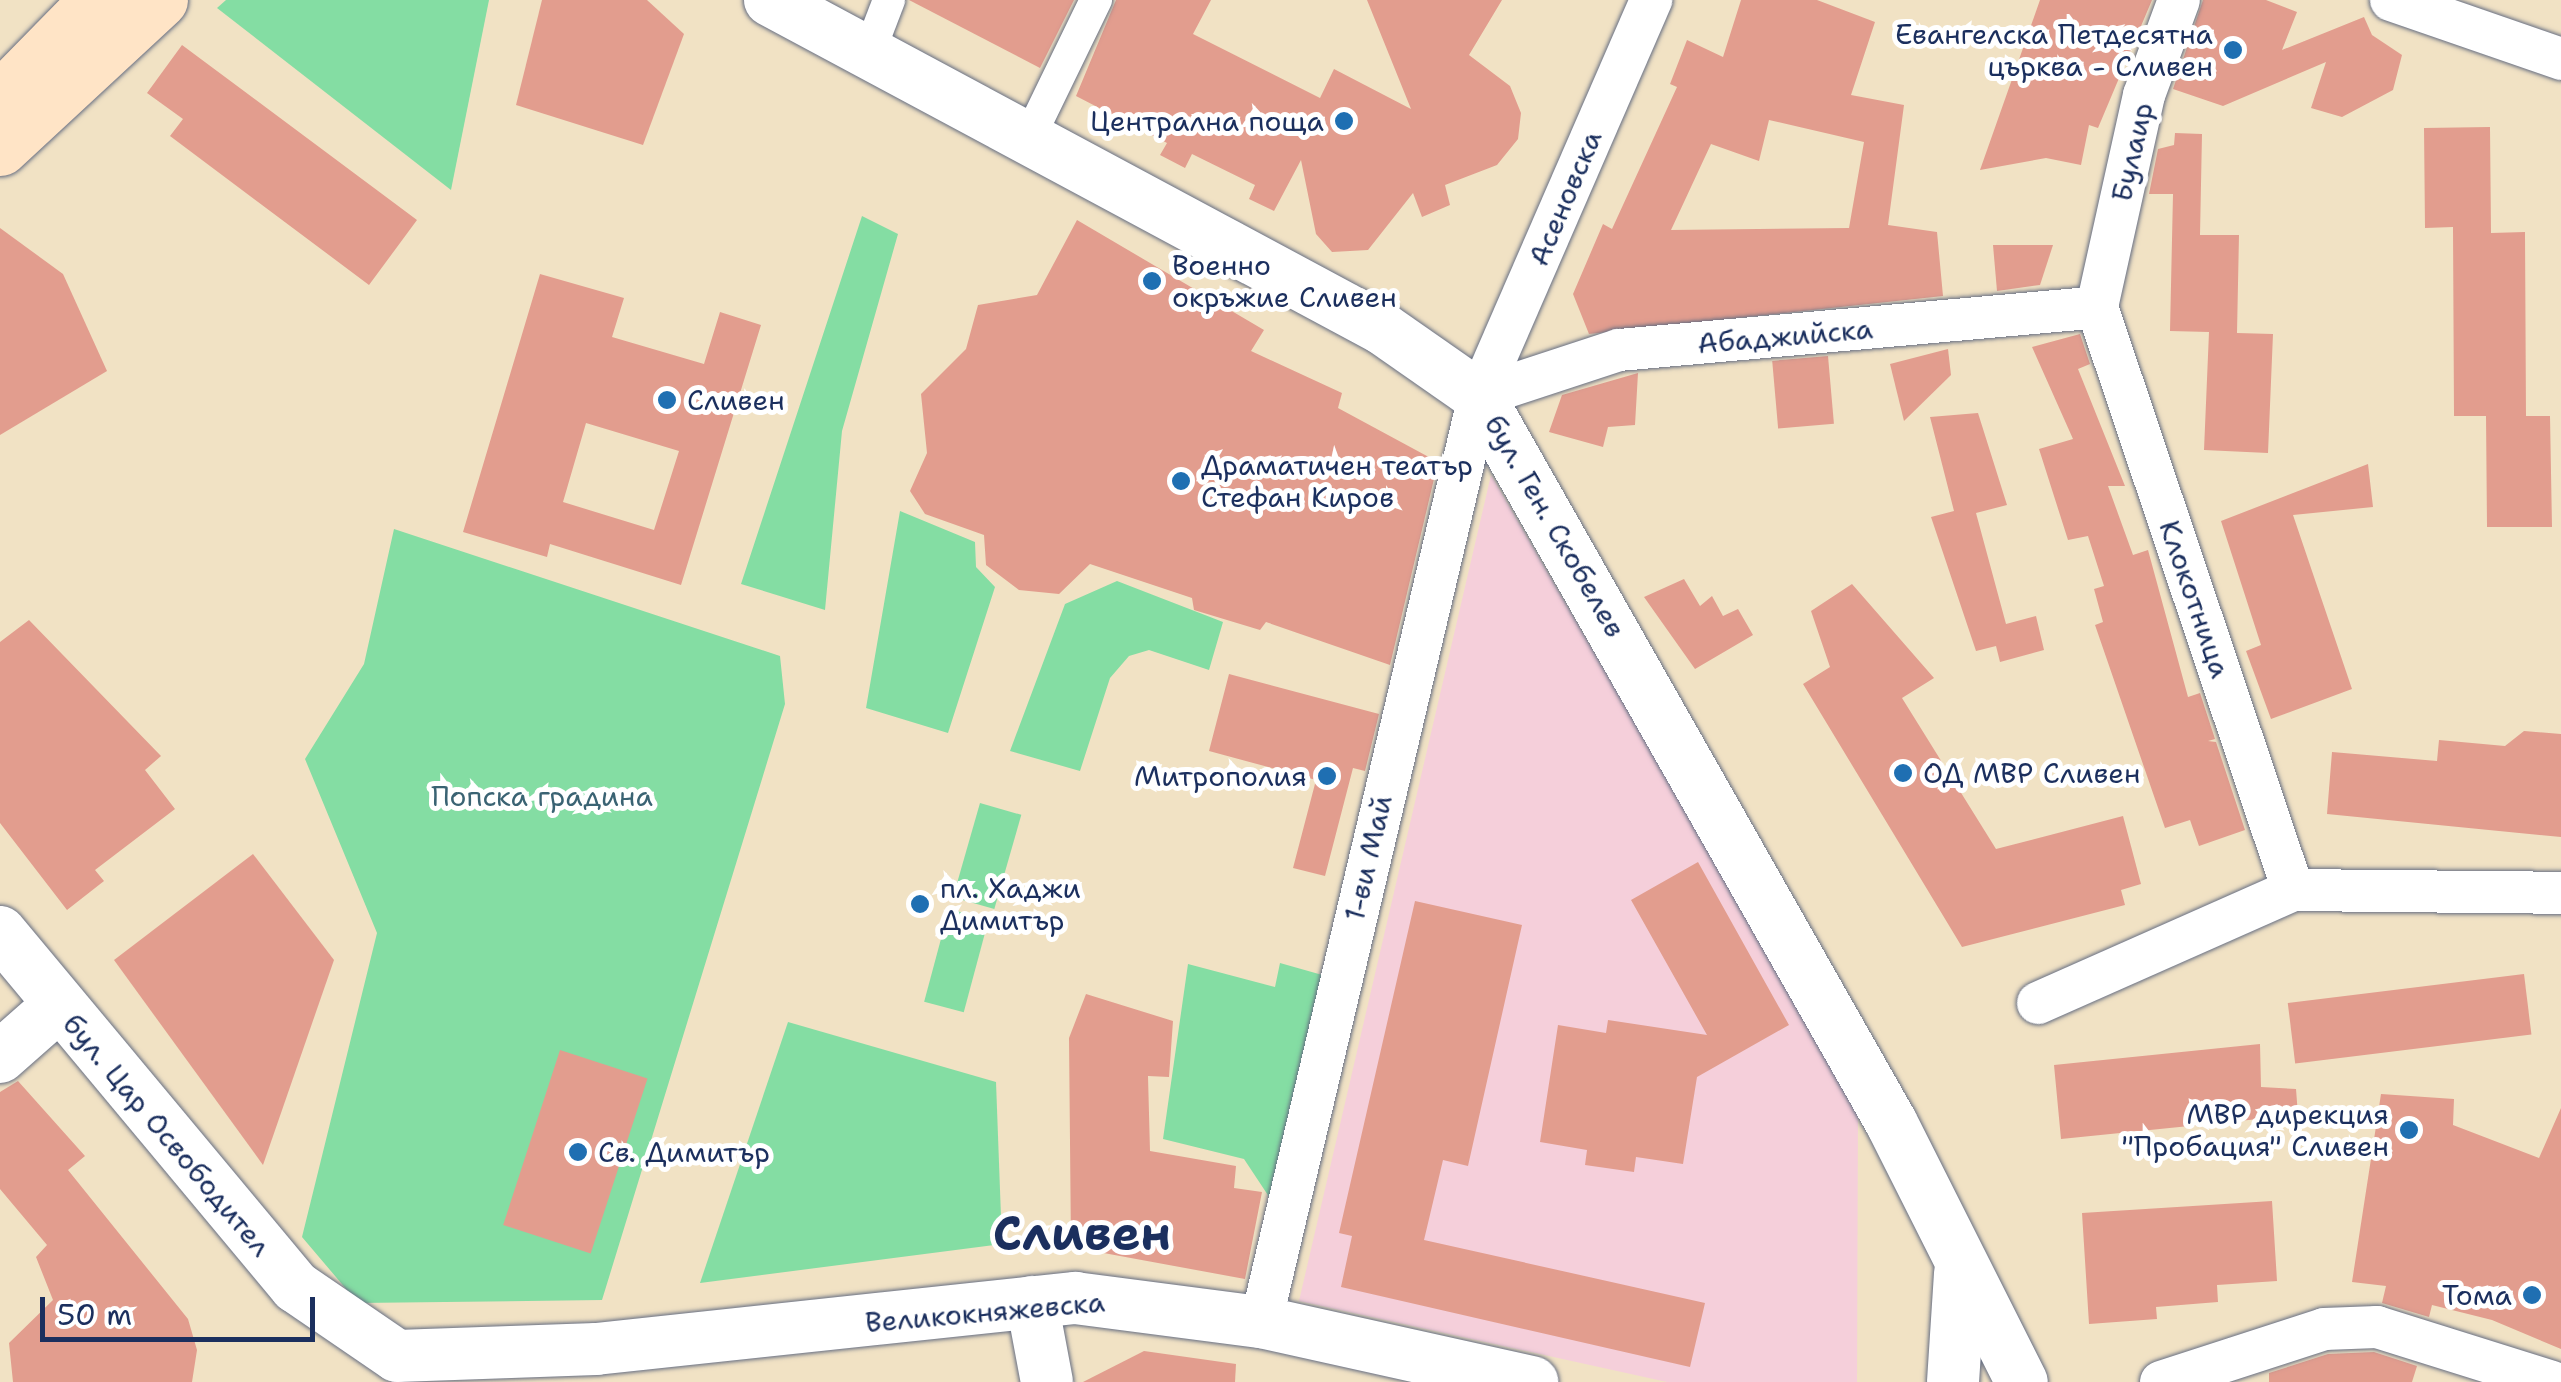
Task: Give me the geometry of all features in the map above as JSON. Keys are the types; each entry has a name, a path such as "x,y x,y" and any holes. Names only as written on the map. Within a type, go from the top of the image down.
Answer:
{"main road":[{"path":"0,98 96,0"},
{"path":"0,148 160,0"}],"street":[{"name":"бул. Ген. Скобелев","path":"770,0 1027,142 1383,330 1479,396 1891,1122 1960,1266 2022,1382"},
{"path":"868,55 889,0"},
{"path":"1027,142 1096,0"},
{"name":"Асеновска","path":"1479,396 1651,0"},
{"name":"Булаир","path":"2098,308 2144,94 2179,0"},
{"path":"2391,0 2558,56"},
{"name":"Абаджийска","path":"1479,396 1619,350 2098,308"},
{"name":"Клокотница","path":"2098,308 2293,890"},
{"name":"1-ви Май","path":"1262,1322 1479,396"},
{"path":"2038,1003 2293,890 2561,893"},
{"name":"бул. Цар Освободител","path":"0,932 296,1287 405,1366"},
{"path":"0,1057 58,1005"},
{"path":"1953,1382 1960,1266"},
{"name":"Великокняжевска","path":"405,1366 1032,1302 1126,1300 1262,1322 1532,1382"},
{"path":"1032,1302 1047,1382"},
{"path":"2161,1382 2324,1329 2377,1327 2552,1382"}],"shaded area":[{"path":"1491,475 1858,1108 1857,1382 1667,1382 1299,1301"}],"green space":[{"path":"226,0 489,0 451,190 217,8"},
{"path":"862,216 898,234 842,431 825,610 741,584"},
{"path":"900,511 975,542 976,567 995,587 948,733 866,708"},
{"name":"Попска градина","path":"394,529 780,656 785,704 602,1300 358,1303 302,1237 377,933 305,759 364,664"},
{"path":"1117,581 1223,622 1209,670 1149,650 1129,656 1110,678 1080,771 1010,751 1065,604"},
{"path":"980,803 1021,815 994,909 953,897"},
{"path":"949,909 989,920 964,1012 924,1002"},
{"path":"1280,963 1340,980 1285,1221 1244,1159 1163,1139 1188,964 1275,987"},
{"path":"788,1022 996,1082 1002,1244 700,1283"}],"building":[{"path":"542,0 647,0 684,34 643,145 516,105"},
{"path":"909,0 1074,0 1040,68"},
{"name":"Централна поща","path":"1116,0 1211,0 1193,34 1320,98 1334,69 1411,109 1367,0 1502,0 1469,55 1510,86 1521,113 1518,139 1497,165 1445,185 1450,205 1422,217 1413,193 1368,250 1332,252 1316,234 1301,160 1274,211 1249,199 1255,185 1192,154 1185,168 1160,155 1167,143 1076,96"},
{"path":"1741,0 1817,0 1875,22 1851,95 1904,105 1888,225 1937,232 1943,296 1589,334 1573,294 1603,224 1612,229 1677,87 1670,84 1687,40 1723,57","holes":["1769,120 1864,142 1849,228 1671,230 1711,144 1759,161"]},
{"path":"2040,0 2152,0 2098,128 2089,125 2081,165 2046,158 1980,170"},
{"path":"2203,0 2266,0 2297,12 2282,50 2364,17 2372,35 2402,55 2393,90 2342,117 2311,108 2326,62 2223,106 2173,89"},
{"path":"182,45 417,220 369,285 170,136 183,119 147,93"},
{"path":"2490,127 2491,233 2525,232 2526,416 2550,416 2552,527 2487,527 2486,416 2454,416 2453,227 2425,228 2424,128"},
{"path":"2175,133 2202,134 2200,235 2239,235 2237,333 2273,334 2268,453 2204,450 2209,332 2170,331 2173,194 2149,194 2158,149 2174,145"},
{"name":"Драматичен театър Стефан Киров","path":"1077,220 1264,330 1251,351 1342,393 1338,408 1438,462 1390,665 1266,622 1260,630 1194,610 1192,598 1090,564 1059,594 1019,590 986,565 984,535 925,514 910,491 927,453 921,394 966,349 978,305 1037,295"},
{"path":"0,228 63,274 107,371 0,435"},
{"path":"1993,245 2053,245 2040,285 1997,291"},
{"path":"540,274 624,298 612,337 704,364 720,312 761,325 681,585 550,544 547,557 463,532","holes":["586,423 679,451 654,530 563,502"]},
{"path":"2080,334 2090,364 2078,369 2125,486 2108,486 2133,555 2148,550 2188,697 2200,693 2215,739 2208,741 2216,742 2245,830 2199,846 2190,820 2165,828 2095,625 2103,622 2094,589 2104,586 2088,536 2068,540 2039,449 2073,439 2032,347"},
{"path":"1948,349 1951,375 1904,421 1890,364"},
{"path":"1828,356 1834,424 1778,429 1772,361"},
{"path":"1638,373 1635,425 1608,427 1603,447 1549,432 1562,395"},
{"path":"1978,413 2007,505 1976,513 2006,624 2036,616 2044,650 2000,662 1996,646 1976,651 1931,517 1954,511 1930,417"},
{"path":"2368,464 2373,507 2293,515 2352,689 2271,719 2246,651 2261,645 2221,521"},
{"path":"1684,579 1700,606 1712,596 1723,616 1738,609 1753,635 1695,669 1644,597"},
{"name":"ОД МВР Сливен","path":"1852,584 1934,678 1902,698 1996,849 2123,816 2141,884 2121,890 2125,905 1962,947 1803,684 1830,667 1811,611"},
{"path":"29,620 161,756 145,770 175,809 95,870 104,881 67,910 0,823 0,642"},
{"name":"Митрополия","path":"1229,674 1379,714 1365,771 1353,768 1325,876 1293,868 1316,780 1209,751"},
{"path":"2524,731 2561,734 2561,837 2327,814 2332,752 2437,761 2439,740 2505,746"},
{"path":"253,854 334,960 263,1165 114,960"},
{"path":"1698,862 1789,1025 1697,1077 1683,1164 1636,1157 1634,1172 1585,1165 1587,1150 1540,1142 1558,1025 1606,1033 1608,1020 1707,1035 1631,900"},
{"path":"1415,901 1522,925 1468,1166 1443,1160 1424,1240 1705,1303 1690,1367 1341,1287 1352,1236 1339,1233"},
{"path":"2524,974 2531,1035 2295,1064 2288,1003"},
{"path":"1086,994 1173,1021 1169,1077 1148,1076 1150,1151 1236,1166 1234,1188 1262,1192 1245,1279 1071,1247 1069,1038"},
{"path":"2260,1044 2261,1087 2296,1089 2298,1115 2061,1139 2054,1065"},
{"name":"Св. Димитър","path":"560,1050 647,1078 591,1253 503,1225"},
{"path":"18,1081 85,1156 68,1170 188,1319 197,1350 192,1382 13,1382 9,1343 53,1300 36,1257 47,1245 0,1189 0,1092"},
{"path":"2381,1094 2454,1099 2453,1125 2539,1158 2561,1108 2561,1349 2492,1320 2432,1305 2429,1317 2382,1303 2386,1286 2352,1282"},
{"path":"2272,1201 2277,1281 2217,1285 2218,1302 2156,1307 2157,1319 2089,1324 2082,1213"},
{"path":"1144,1351 1236,1364 1235,1382 1083,1382"},
{"path":"2374,1352 2417,1366 2412,1382 2269,1382 2269,1373 2328,1354"}],"place":[{"name":"Евангелска Петдесятна църква - Сливен","path":"2233,50"},
{"name":"Централна поща","path":"1344,121"},
{"name":"Военно окръжие Сливен","path":"1152,281"},
{"name":"Сливен","path":"667,400"},
{"name":"Драматичен театър Стефан Киров","path":"1181,481"},
{"name":"ОД МВР Сливен","path":"1903,773"},
{"name":"Митрополия","path":"1327,776"},
{"name":"пл. Хаджи Димитър","path":"920,904"},
{"name":"МВР дирекция \"Пробация\" Сливен","path":"2409,1130"},
{"name":"Св. Димитър","path":"578,1152"},
{"name":"Тома","path":"2532,1295"}],"district":[{"name":"Сливен","path":"1082,1234"}]}
